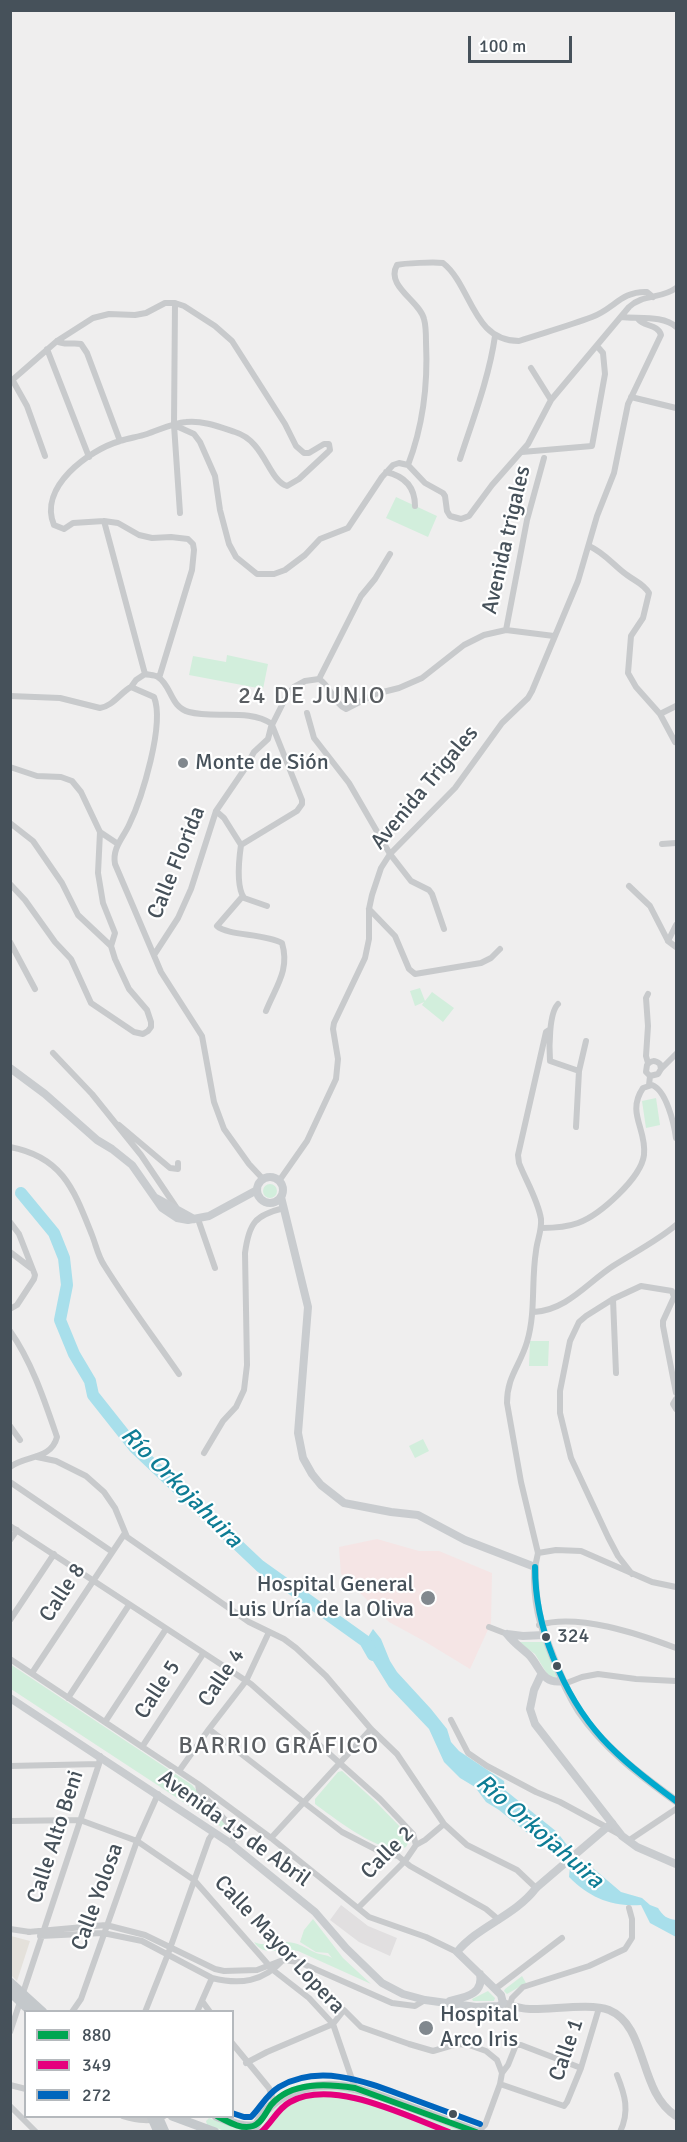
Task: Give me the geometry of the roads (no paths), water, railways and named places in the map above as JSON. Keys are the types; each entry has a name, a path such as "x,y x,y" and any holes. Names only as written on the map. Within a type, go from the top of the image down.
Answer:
{"main road":[{"path":"10,1068 45,1094 97,1140 127,1161 156,1198 175,1212 196,1219 221,1210 257,1190"},
{"path":"281,1197 274,1202 266,1203 259,1198 258,1184 263,1179 272,1177 279,1181 283,1189 281,1197 308,1307 298,1433 303,1458 312,1474 321,1485 344,1503 418,1515 465,1540 535,1567 540,1624 563,1682 578,1710 636,1772 676,1801"},
{"path":"507,1634 544,1635"},
{"path":"507,1634 532,1659 541,1675 554,1682 563,1682"},
{"path":"541,1675 534,1690 530,1709 535,1724 625,1839 676,1864"},
{"name":"Avenida 15 de Abril","path":"10,1698 99,1760 158,1794 230,1843 315,1912 382,1983 403,1994 425,2000 476,2007 506,2004"},
{"path":"506,2004 501,1995 457,1952 531,1894 612,1823"},
{"path":"448,2002 468,1996 477,1990 480,1973"},
{"path":"10,1982 30,2010"},
{"path":"10,1992 22,1997 40,2010"},
{"path":"221,2118 255,2128 274,2102 298,2089 317,2084 355,2088 478,2132"},
{"path":"157,2118 158,2132"},
{"path":"157,2118 165,2132"},
{"path":"177,2118 215,2132"},
{"path":"201,2127 203,2118"}],"street":[{"path":"408,465 415,447 423,405 426,355 425,320 396,282 394,276 398,265 443,263 454,275 471,306 495,336 503,340 519,341 594,317 633,292 647,292 653,297"},
{"path":"174,425 194,434 200,442 215,476 220,510 229,544 242,563 257,574 274,574 285,570 305,555 320,539 348,528 393,465 408,465 425,483 443,493 450,516 461,519 469,516 521,452 538,427 551,400 621,317 636,301 672,292 676,288"},
{"path":"45,456 27,406 12,381 57,341 82,324 100,315 146,313 165,303 175,303 215,326 232,341 300,450 309,453 327,444 330,447 330,450 299,479 287,486 278,480 260,449 239,433 197,422 184,422 120,441 89,457 76,466 57,488 51,509 54,525 64,529 73,523 104,521 118,523 139,535 152,538 188,539 193,544 192,570 159,678"},
{"path":"175,303 174,425 180,513"},
{"path":"621,317 675,323"},
{"name":"Avenida Trigales","path":"279,1181 307,1141 336,1079 338,1059 333,1029 367,950 369,909 376,879 390,854 455,788 502,723 528,698 578,581 597,516 614,473 625,413 661,335 657,328 638,319"},
{"path":"460,459 482,393 495,336"},
{"path":"57,341 63,344 72,342 81,344 87,353 120,441"},
{"path":"521,452 592,446 605,374 603,353 597,346"},
{"path":"46,350 89,457"},
{"path":"531,368 551,400"},
{"path":"631,397 676,408"},
{"name":"Avenida trigales","path":"506,630 527,520 544,458"},
{"path":"386,472 405,479 415,500 415,506"},
{"path":"104,521 145,674"},
{"path":"589,546 603,554 649,593 643,618 632,636 628,673 636,687 660,714 675,742"},
{"path":"319,679 361,596 375,579 390,554"},
{"name":"Avenida Trigales","path":"319,679 328,686 343,708 351,708 375,694 399,688 422,678 472,639 506,630 554,636"},
{"path":"10,696 60,698 100,708 107,707 145,674 159,678 176,705 188,712 266,720 272,724 302,804 297,811 242,845"},
{"name":"Calle Florida","path":"154,956 178,918 191,889 216,811 254,752 268,738 281,704 294,687 305,681 319,679"},
{"path":"131,687 154,697 157,705 157,729 137,805 114,857 166,983 202,1036 214,1102 224,1130 263,1179"},
{"path":"660,714 676,706"},
{"path":"307,713 314,738 349,783 390,854 411,881 429,890 432,894 444,929"},
{"path":"10,767 37,776 61,777 72,781 81,792 100,832 98,873 103,903 115,933 111,946"},
{"path":"216,811 224,818 242,845 240,876 242,897 217,926 222,930 261,935 282,943 285,956 284,969 266,1011"},
{"path":"10,823 33,841 62,883 78,915 111,946 121,974 150,1018 151,1028 143,1034 134,1032 91,1003 71,958 55,942 25,900 11,886"},
{"path":"100,832 118,844"},
{"path":"662,844 676,843"},
{"path":"629,886 650,906 668,941 676,947"},
{"path":"242,897 267,906"},
{"path":"369,909 395,936 412,972 419,974 481,963 500,950"},
{"path":"668,941 676,926"},
{"path":"10,942 35,989"},
{"path":"542,1228 563,1227 592,1216 633,1178 644,1155 644,1143 636,1111 641,1091 649,1085 650,1076 646,1069 648,1026 646,998 648,994"},
{"path":"535,1567 538,1553 521,1482 507,1403 508,1382 527,1343 534,1312 536,1250 542,1228 538,1209 519,1163 518,1155 546,1032 549,1030 555,1007 558,1004"},
{"path":"549,1030 552,1032 550,1061 579,1071"},
{"path":"576,1127 579,1071 586,1041"},
{"path":"53,1053 92,1095 141,1155 175,1212"},
{"path":"650,1076 656,1076 676,1054"},
{"path":"648,1063 658,1062 661,1069"},
{"path":"649,1085 659,1088 663,1094 676,1138"},
{"path":"111,1119 170,1168 178,1169 178,1163"},
{"path":"10,1147 35,1153 49,1161 58,1170 78,1202 104,1264 179,1374"},
{"path":"204,1453 223,1421 236,1407 244,1390 248,1365 245,1261 247,1239 251,1228 261,1215 284,1208"},
{"path":"196,1219 215,1268"},
{"path":"10,1222 19,1234 33,1269 34,1279 17,1305 10,1309"},
{"path":"534,1312 548,1310 574,1297 612,1267 676,1226"},
{"path":"10,1252 33,1269"},
{"path":"632,1574 618,1556 608,1537 571,1458 560,1406 560,1391 574,1331 586,1316 613,1299 641,1286 669,1290 673,1293 673,1301 663,1321 673,1356 676,1393"},
{"path":"613,1299 616,1373"},
{"path":"10,1331 28,1363 57,1437 52,1448 37,1457 10,1467"},
{"path":"676,1399 673,1404 676,1409"},
{"path":"10,1426 20,1440"},
{"path":"37,1457 56,1461 86,1476 104,1492 120,1518 125,1533 249,1622 296,1648 326,1676 371,1729 397,1754 444,1824 467,1845 517,1870 536,1888"},
{"path":"10,1482 111,1551"},
{"path":"10,1526 246,1681 380,1799 413,1834 416,1845"},
{"path":"10,1540 17,1530"},
{"name":"Calle 8","path":"32,1673 125,1533"},
{"path":"538,1553 556,1550 581,1551 652,1582 676,1587"},
{"path":"10,1620 54,1554"},
{"path":"68,1698 129,1605"},
{"path":"540,1624 558,1620 587,1623 647,1637 676,1648"},
{"path":"489,1627 507,1634"},
{"path":"105,1722 166,1629"},
{"name":"Calle 4","path":"179,1771 246,1681 269,1632"},
{"name":"Calle 5","path":"142,1747 203,1654"},
{"path":"10,1659 198,1784 271,1838 369,1917 457,1952"},
{"path":"563,1682 598,1674 676,1681"},
{"path":"451,1720 468,1753 481,1762 530,1789 560,1802 625,1839 676,1809"},
{"path":"209,1729 342,1832 398,1856 410,1866 486,1908 499,1920"},
{"path":"271,1838 371,1729"},
{"path":"10,1766 99,1760"},
{"name":"Calle Alto Beni","path":"10,2032 99,1760"},
{"path":"198,1784 198,1790 233,1829 235,1837 230,1843"},
{"name":"Calle Yolosa","path":"73,2010 81,1999 137,1841 158,1794"},
{"name":"Calle Mayor Lopera","path":"10,1821 80,1820 137,1841 194,1880 273,1970 309,1998 333,2024 355,2088"},
{"name":"Calle 2","path":"358,1908 405,1861 416,1845 444,1824"},
{"path":"146,2010 214,1832"},
{"path":"506,2004 524,1987 589,1966 625,1949 632,1938 632,1919 629,1908"},
{"path":"43,1933 106,1925 145,1935 215,1969 247,1972 283,1960 299,1962 392,2003 416,2006 425,2000"},
{"path":"10,1929 43,1933 103,1933 142,1941 212,1978 237,1982 252,1980 273,1970 283,1960"},
{"path":"495,1989 562,1938"},
{"path":"198,2010 212,1978"},
{"path":"202,2001 209,2010"},
{"path":"506,2004 528,2009 599,2008 615,2013 630,2028 655,2092 664,2106 676,2116"},
{"name":"Calle 1","path":"500,2084 564,2106 581,2068 599,2008"},
{"path":"246,2063 333,2024 344,2010 361,2027 433,2051 457,2044 477,2047 497,2060 502,2073"},
{"path":"478,2132 485,2125 502,2073 516,2045 581,2068"},
{"path":"234,2046 271,2092 274,2102"},
{"path":"617,2075 627,2104 620,2132"},
{"path":"10,2106 36,2132"},
{"path":"10,2115 19,2114"},
{"path":"132,2118 141,2120 157,2118"}],"water":[{"path":"373,1629 381,1639 397,1672 447,1729 451,1742 459,1751 504,1781 505,1790 557,1832 577,1858 621,1892 642,1898 658,1908 666,1917 676,1920 676,1937 650,1923 641,1905 611,1903 585,1891 569,1877 570,1867 563,1856 486,1802 475,1787 460,1778 444,1762 429,1729 389,1687 363,1645"}],"waterway":[{"name":"Río Orkojahuira","path":"21,1193 54,1233 64,1258 67,1285 60,1320 74,1354 90,1381 93,1395 135,1448 260,1566 365,1641 373,1655"}],"place":[{"name":"Monte de Sión","path":"183,763"},
{"name":"Hospital General Luis Uría de la Oliva","path":"428,1598"},
{"name":"324","path":"546,1637"},
{"name":"Hospital Arco Iris","path":"426,2028"}],"district":[{"name":"24 DE JUNIO","path":"312,697"},
{"name":"BARRIO GRÁFICO","path":"279,1747"}]}
